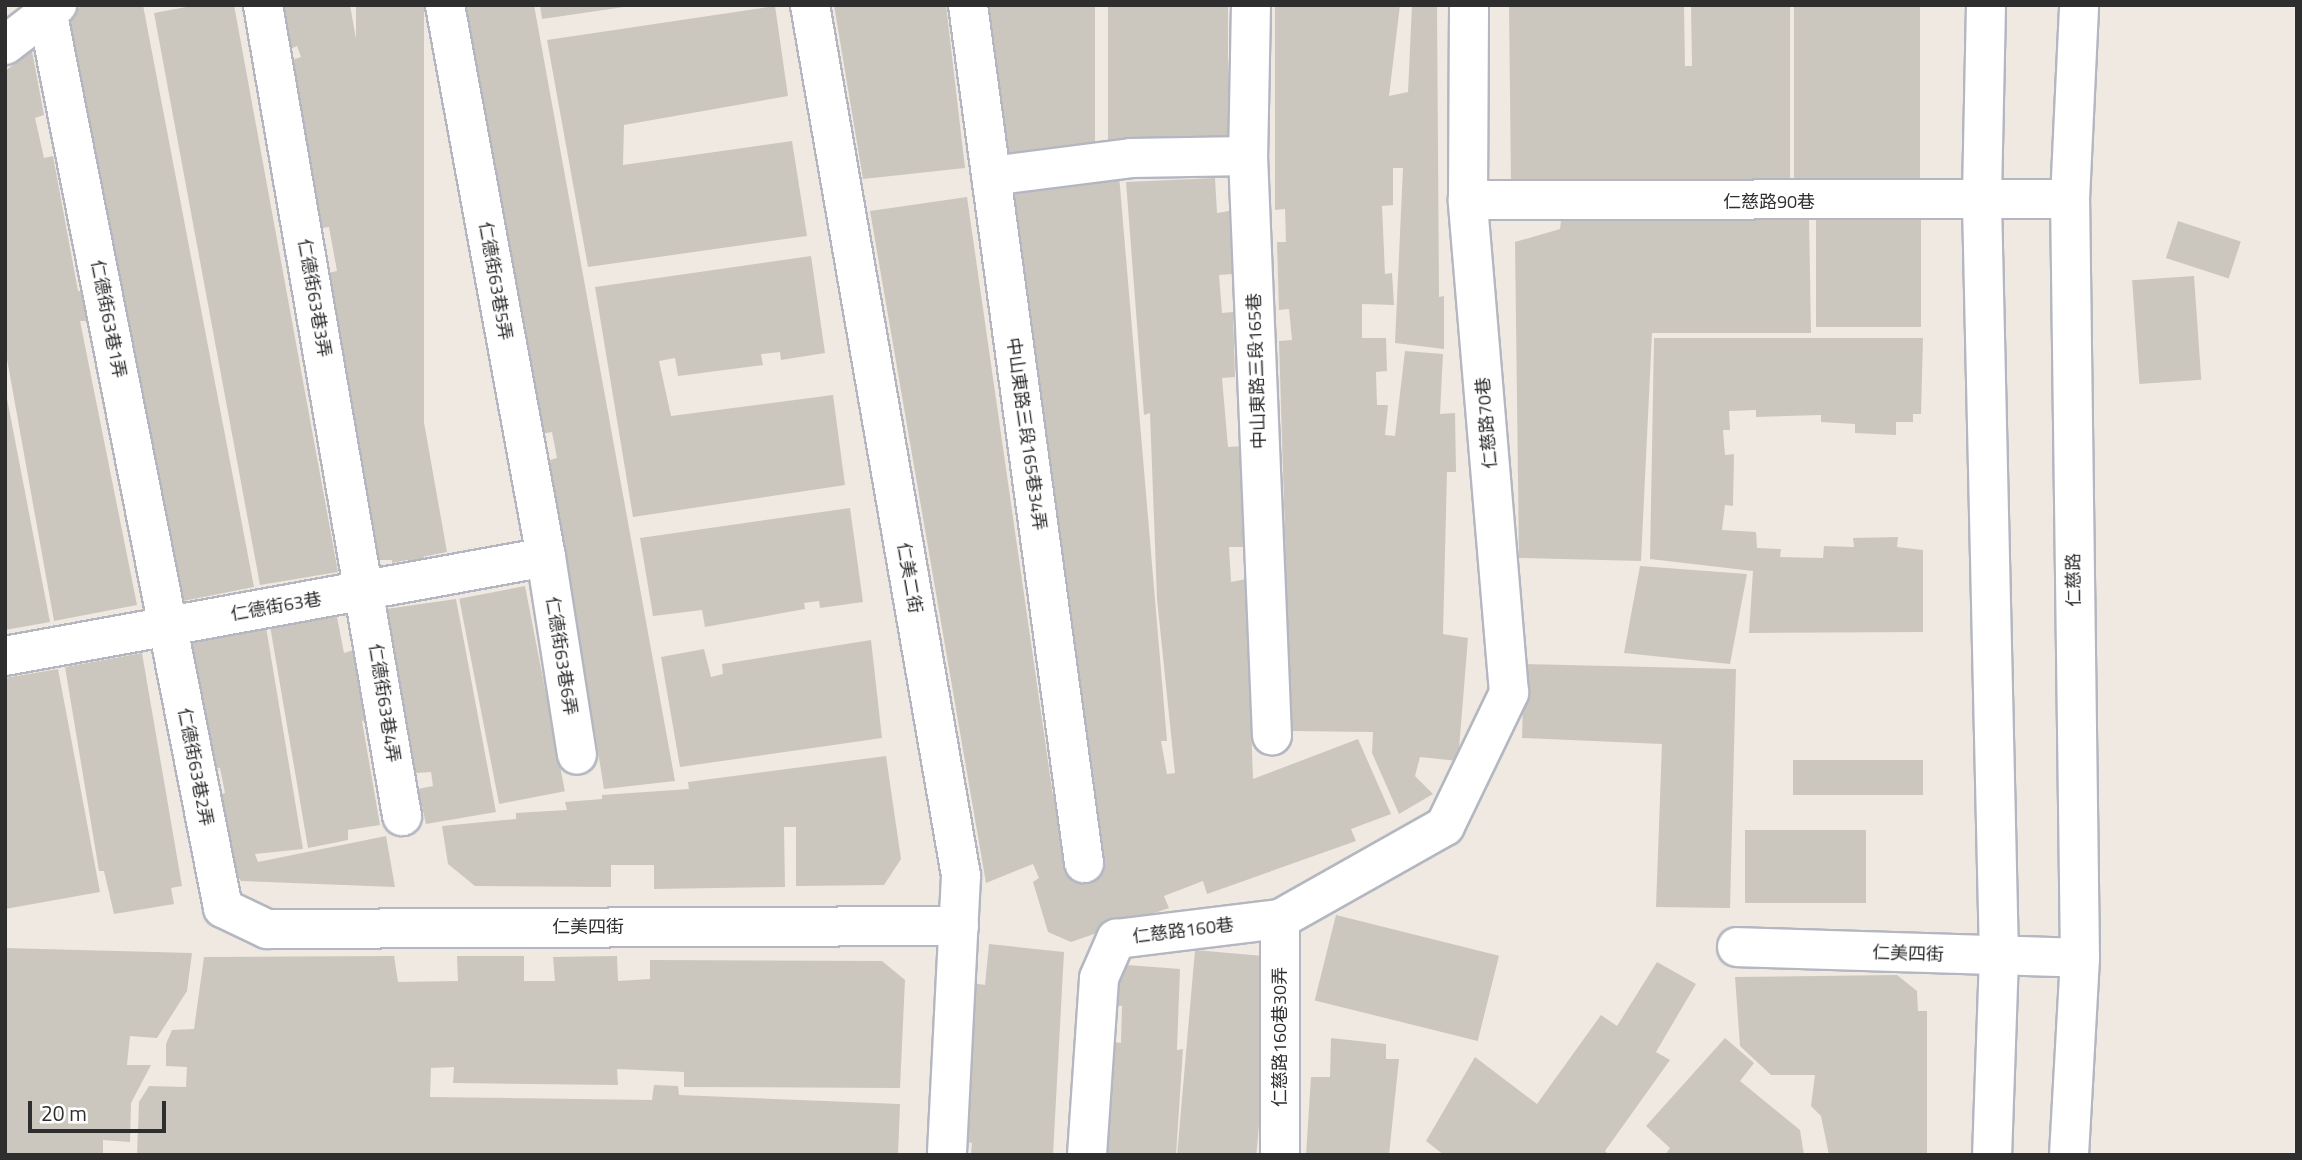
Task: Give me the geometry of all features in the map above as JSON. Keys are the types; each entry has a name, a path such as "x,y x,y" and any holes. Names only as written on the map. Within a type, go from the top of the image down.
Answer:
{"street":[{"name":"仁德街63巷3弄","path":"263,5 366,590"},
{"name":"仁德街63巷5弄","path":"444,5 545,557"},
{"name":"仁美二街","path":"810,5 961,876 947,1155"},
{"name":"中山東路三段165巷34弄","path":"968,5 1084,863"},
{"name":"中山東路三段165巷","path":"1251,5 1248,156 1272,736"},
{"name":"仁慈路70巷","path":"1445,826 1509,693 1468,200 1469,5"},
{"path":"1986,5 1982,203 1999,957 1992,1155"},
{"name":"仁慈路","path":"2069,1155 2080,958 2070,200 2079,5"},
{"path":"5,45 50,7"},
{"name":"仁德街63巷1弄","path":"50,7 168,627"},
{"path":"991,176 1131,158 1248,156"},
{"name":"仁慈路90巷","path":"1468,200 1982,203 2070,200"},
{"name":"仁德街63巷","path":"5,656 545,557"},
{"name":"仁德街63巷6弄","path":"545,557 577,755"},
{"name":"仁德街63巷4弄","path":"366,590 402,816"},
{"name":"仁德街63巷2弄","path":"168,627 223,908"},
{"name":"仁慈路160巷","path":"1087,1155 1099,978 1116,940 1280,919 1445,826"},
{"name":"仁美四街","path":"223,908 267,929 959,926"},
{"name":"仁慈路160巷30弄","path":"1280,919 1280,1155"},
{"name":"仁美四街","path":"1737,947 2080,958"}],"building":[{"path":"83,5 143,5 254,587 178,602 66,17"},
{"path":"197,5 234,5 338,572 260,585 154,13"},
{"path":"282,5 350,5 447,552 392,563 390,521 370,524 328,273 337,271 329,227 322,228 292,60 301,57 297,46 290,49"},
{"path":"356,5 424,5 424,560 356,560"},
{"path":"460,5 534,5 675,781 604,789 595,733 586,735 547,489 553,487 550,460 557,458 552,432 535,435"},
{"path":"540,5 623,5 624,7 542,19"},
{"path":"834,5 946,5 965,168 863,179"},
{"path":"985,5 1095,5 1095,157 985,157"},
{"path":"1108,5 1228,5 1228,151 1108,151"},
{"path":"1275,5 1400,5 1389,96 1408,92 1412,5 1437,5 1439,297 1444,296 1444,349 1395,343 1403,168 1393,168 1393,205 1382,206 1385,274 1392,273 1394,305 1362,304 1362,338 1386,338 1387,371 1376,372 1377,405 1388,405 1385,435 1395,436 1405,351 1443,354 1440,414 1455,413 1456,472 1447,472 1443,634 1468,638 1458,761 1420,757 1415,776 1433,794 1399,814 1372,753 1373,732 1291,731 1279,341 1292,340 1289,309 1279,310 1277,242 1286,242 1285,209 1275,210"},
{"path":"1509,5 1684,5 1685,66 1692,66 1691,5 1790,5 1790,180 1511,184"},
{"path":"1794,5 1920,5 1920,179 1794,179"},
{"path":"775,6 788,96 624,125 623,165 792,141 807,236 588,267 547,40"},
{"path":"32,51 44,115 35,118 44,158 53,156 78,291 83,291 88,321 80,321 137,605 54,621 5,348 5,71"},
{"path":"1119,175 1167,741 1161,741 1167,774 1175,773 1157,599 1150,413 1144,415 1126,182 1215,178 1217,213 1229,211 1232,274 1219,275 1222,313 1233,312 1235,377 1222,378 1228,447 1242,446 1245,547 1229,547 1231,582 1246,579 1253,779 1358,739 1391,814 1351,829 1356,841 1207,894 1203,881 1164,896 1169,908 1071,942 1048,932 1033,882 1039,878 1033,864 986,883 870,211 967,197 1053,796 1092,789 1009,191"},
{"path":"1816,216 1921,216 1921,327 1816,327"},
{"path":"1809,217 1811,333 1652,333 1641,561 1519,558 1515,242 1560,229 1561,221"},
{"path":"2178,221 2241,241 2229,278 2166,258"},
{"path":"811,256 825,353 781,360 780,352 761,354 763,365 678,376 675,358 659,361 671,416 833,395 845,485 633,517 595,287"},
{"path":"2194,276 2201,380 2139,384 2132,280"},
{"path":"1654,338 1923,338 1921,414 1913,414 1913,422 1896,422 1896,435 1855,433 1855,424 1821,422 1821,415 1756,417 1756,410 1729,411 1730,430 1723,430 1725,455 1734,454 1733,506 1725,505 1722,530 1756,532 1757,548 1781,549 1780,557 1823,558 1824,546 1854,547 1853,538 1898,537 1897,547 1923,550 1923,632 1749,633 1753,571 1650,559"},
{"path":"5,388 50,622 5,630"},
{"path":"850,508 863,602 820,608 819,601 804,603 805,609 705,627 702,610 653,616 640,538"},
{"path":"1640,566 1747,574 1730,664 1624,653"},
{"path":"525,586 565,791 499,804 459,599"},
{"path":"456,599 496,812 426,824 418,789 433,786 431,772 416,773 386,609"},
{"path":"337,617 344,653 357,649 369,720 362,721 380,825 348,830 348,840 308,848 270,626"},
{"path":"266,627 303,849 255,854 258,862 386,836 395,887 241,881 227,861 214,795 225,793 220,768 207,769 184,641"},
{"path":"871,640 882,738 680,767 661,657 704,649 711,677 723,674 722,664"},
{"path":"142,653 182,886 171,888 174,904 114,914 104,871 99,871 65,667"},
{"path":"1524,664 1736,669 1730,908 1656,907 1662,744 1522,738"},
{"path":"58,669 100,892 5,909 5,678"},
{"path":"886,756 901,859 884,885 796,886 796,827 784,827 785,887 654,889 654,865 611,865 611,887 475,886 448,864 442,826 516,819 516,813 567,810 565,802 602,799 602,795 689,789 688,782"},
{"path":"1793,760 1923,760 1923,795 1793,795"},
{"path":"1745,830 1866,830 1866,903 1745,903"},
{"path":"1336,915 1499,956 1478,1041 1315,1000"},
{"path":"989,944 1064,952 1053,1155 971,1155 972,1143 960,1140 966,1065 972,1066 973,1023 967,1022 972,983 985,985"},
{"path":"5,948 192,953 187,991 157,1038 130,1036 127,1065 151,1065 131,1103 130,1142 103,1140 103,1155 5,1155"},
{"path":"1195,950 1274,957 1256,1155 1177,1154"},
{"path":"394,956 398,982 458,981 457,956 524,956 524,981 555,981 553,957 617,956 618,981 650,979 650,960 882,961 905,980 900,1088 684,1087 684,1072 617,1069 618,1085 453,1083 454,1067 431,1068 430,1097 652,1100 654,1085 678,1086 679,1095 900,1104 898,1155 137,1155 139,1102 149,1086 186,1087 187,1067 166,1066 166,1044 172,1030 194,1029 204,957"},
{"path":"1657,962 1696,984 1656,1052 1670,1060 1605,1151 1609,1155 1444,1155 1426,1141 1475,1057 1537,1104 1601,1015 1617,1026"},
{"path":"1114,964 1180,969 1177,1050 1183,1049 1176,1155 1101,1155 1108,1041 1121,1043 1122,1006 1109,1005"},
{"path":"1897,975 1917,991 1918,1011 1927,1011 1927,1155 1829,1155 1821,1116 1811,1106 1815,1075 1771,1075 1740,1046 1735,977"},
{"path":"1331,1038 1386,1044 1386,1059 1399,1059 1389,1155 1306,1155 1311,1077 1330,1077"},
{"path":"1725,1038 1754,1063 1740,1081 1800,1130 1804,1155 1665,1155 1670,1148 1646,1126"}]}
